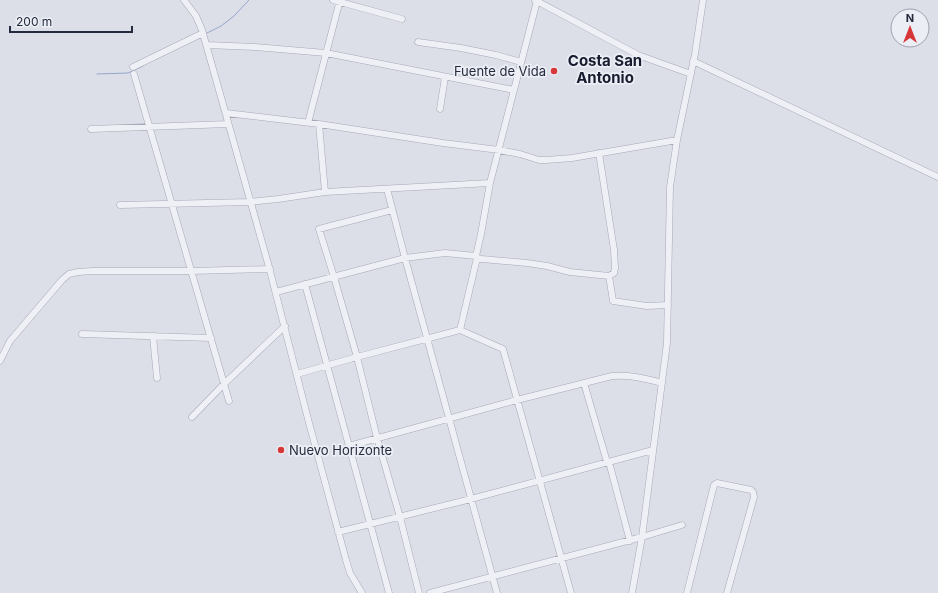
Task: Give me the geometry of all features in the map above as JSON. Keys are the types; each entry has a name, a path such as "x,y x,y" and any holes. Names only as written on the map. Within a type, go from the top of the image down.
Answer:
{"street":[{"path":"186,0 196,16 203,33 270,269 338,532 350,573 362,593"},
{"path":"460,330 477,257 490,183 536,0 638,54 691,74"},
{"path":"632,593 642,538 667,343 670,187 677,140 694,61 703,0"},
{"path":"308,123 326,53 337,1 402,19"},
{"path":"133,67 203,33"},
{"path":"418,42 461,48 521,62"},
{"path":"206,45 255,47 326,53 514,90"},
{"path":"694,61 938,177"},
{"path":"134,74 229,401"},
{"path":"440,109 445,76"},
{"path":"226,113 319,124 499,150 520,154 539,160 572,158 677,140"},
{"path":"91,129 228,124"},
{"path":"319,124 325,192"},
{"path":"276,292 405,258 445,253 482,259 527,263 548,266 570,272 609,276 614,273 615,268 614,250 599,153"},
{"path":"120,205 250,202 325,192 490,183"},
{"path":"387,189 496,593"},
{"path":"392,210 319,229 357,357 377,438 400,517 419,593"},
{"path":"0,361 10,341 62,280 69,274 93,271 270,269"},
{"path":"609,276 613,301 647,306 668,305"},
{"path":"305,284 390,593"},
{"path":"192,417 224,384 285,326"},
{"path":"296,374 460,330 503,349 571,593"},
{"path":"82,334 211,338"},
{"path":"153,336 157,378"},
{"path":"349,446 517,400 612,376 626,375 662,382"},
{"path":"584,383 630,541"},
{"path":"338,532 470,499 653,450"},
{"path":"687,593 714,485 717,483 751,490 754,497 727,593"},
{"path":"430,593 642,538 682,525"}],"waterway":[{"path":"207,33 221,26 234,16 249,0"},
{"path":"97,74 128,73 143,66"}],"place":[{"name":"Fuente de Vida","path":"554,71"},
{"name":"Nuevo Horizonte","path":"281,450"}],"district":[{"name":"Costa San Antonio","path":"605,70"}]}
